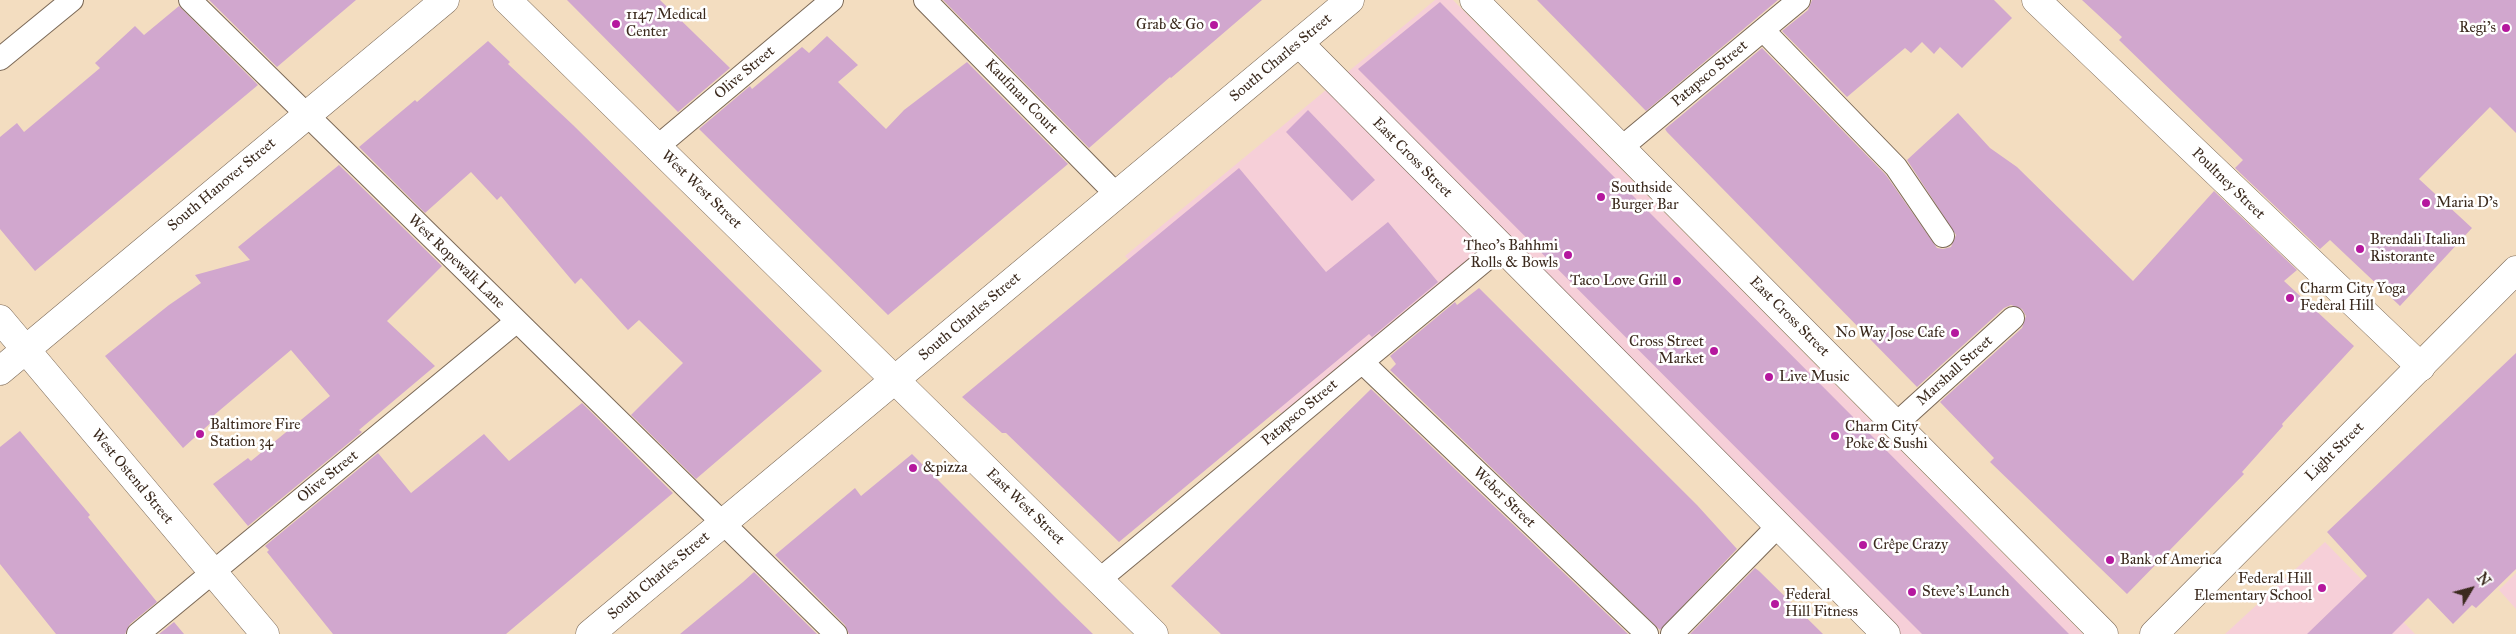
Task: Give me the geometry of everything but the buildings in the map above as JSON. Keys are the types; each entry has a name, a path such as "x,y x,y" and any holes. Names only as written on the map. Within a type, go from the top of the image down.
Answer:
{"street":[{"name":"South Hanover Street","path":"0,371 445,0"},
{"name":"West West Street","path":"508,0 895,380"},
{"name":"South Charles Street","path":"590,634 1350,0"},
{"name":"East Cross Street","path":"1474,0 2104,634"},
{"name":"Poultney Street","path":"2036,0 2420,367"},
{"name":"East Cross Street","path":"1299,43 1886,634"},
{"name":"Light Street","path":"2154,634 2516,270"},
{"name":"West Ostend Street","path":"0,319 264,634"},
{"name":"East West Street","path":"895,380 1154,634"}],"lane":[{"path":"0,59 72,0"},
{"name":"West Ropewalk Lane","path":"190,0 836,634"},
{"name":"Olive Street","path":"657,147 832,0"},
{"name":"Kaufman Court","path":"925,0 1116,195"},
{"name":"Patapsco Street","path":"1621,148 1799,0"},
{"path":"1763,30 1896,167 1944,236"},
{"name":"Patapsco Street","path":"1099,580 1501,247"},
{"name":"Marshall Street","path":"1896,424 2013,318"},
{"name":"Olive Street","path":"138,634 517,321"},
{"name":"Weber Street","path":"1362,362 1647,634"},
{"path":"1672,634 1778,526"}],"shaded area":[{"path":"1435,0 1453,0 2083,634 1899,634 1502,232 1283,415 1125,256"},
{"name":"Federal Hill Elementary School","path":"2325,542 2415,634 2225,634"},
{"path":"2516,573 2516,609 2499,590"}],"place":[{"name":"1147 Medical Center","path":"616,24"},
{"name":"Grab & Go","path":"1214,25"},
{"name":"Regi's","path":"2506,28"},
{"name":"Southside Burger Bar","path":"1601,197"},
{"name":"Maria D's","path":"2426,203"},
{"name":"Brendali Italian Ristorante","path":"2360,249"},
{"name":"Theo’s Bahhmi Rolls & Bowls","path":"1568,255"},
{"name":"Taco Love Grill","path":"1677,281"},
{"name":"Charm City Yoga Federal Hill","path":"2290,298"},
{"name":"No Way Jose Cafe","path":"1955,333"},
{"name":"Cross Street Market","path":"1714,351"},
{"name":"Live Music","path":"1769,377"},
{"name":"Baltimore Fire Station 34","path":"200,434"},
{"name":"Charm City Poke & Sushi","path":"1835,436"},
{"name":"&pizza","path":"913,468"},
{"name":"Crêpe Crazy","path":"1863,545"},
{"name":"Bank of America","path":"2110,560"},
{"name":"Federal Hill Elementary School","path":"2322,588"},
{"name":"Steve's Lunch","path":"1912,592"},
{"name":"Federal Hill Fitness","path":"1775,604"}]}
